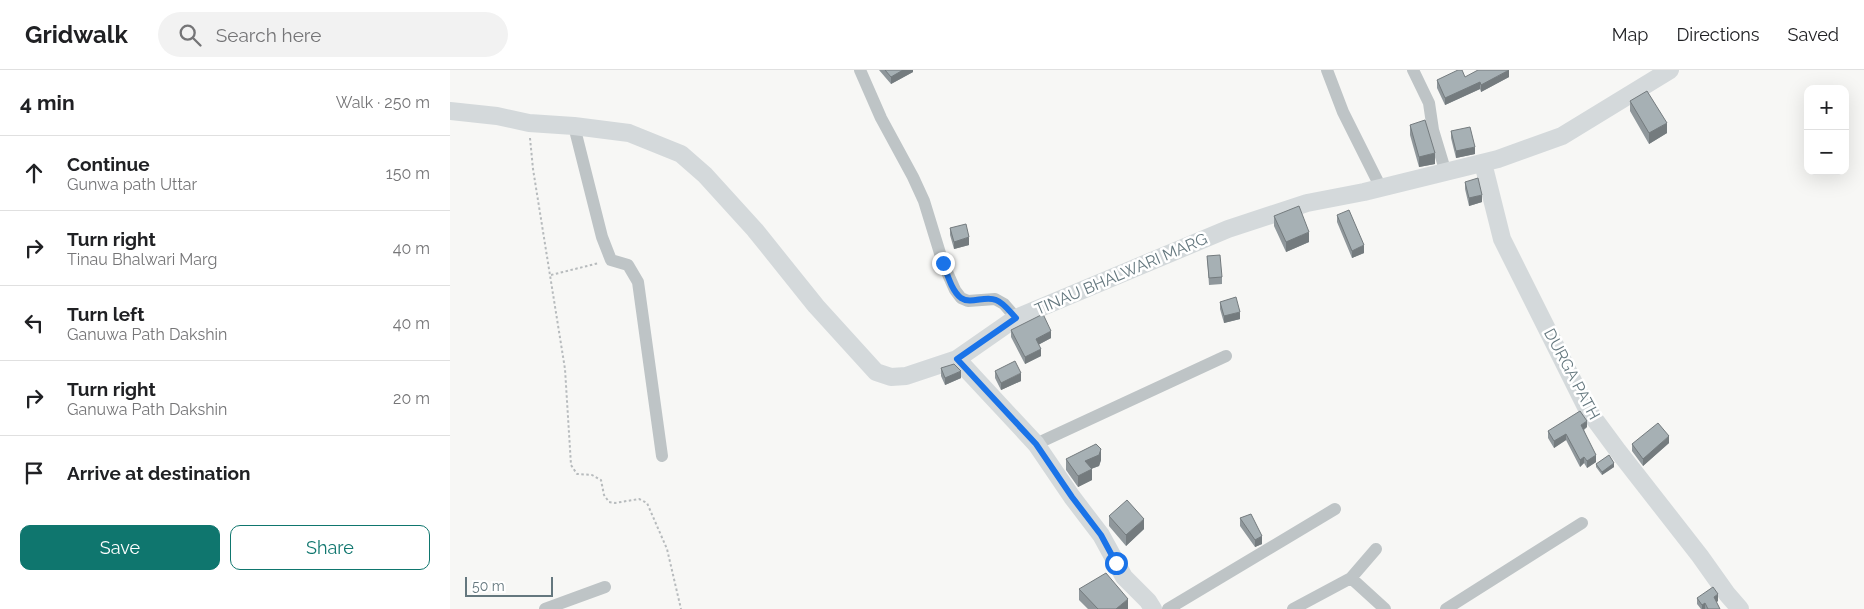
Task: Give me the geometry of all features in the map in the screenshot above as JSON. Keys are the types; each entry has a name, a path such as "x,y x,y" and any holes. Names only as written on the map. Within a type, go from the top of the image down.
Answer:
{"street":[{"path":"860,70 881,118 924,201 943,263 955,290 961,298 968,301 995,299 1004,304 1016,318"},
{"path":"1328,70 1343,112 1381,188"},
{"path":"1413,70 1430,103 1432,130 1446,173"},
{"name":"TINAU BHALWARI MARG","path":"450,111 497,116 529,123 629,133 681,154 704,175 755,230 816,306 876,372 891,377 906,376 957,359 1016,318 1228,228 1307,203 1381,188 1483,163 1562,136 1651,75 1670,70"},
{"path":"574,126 602,237 611,260 628,265 638,282 662,456"},
{"name":"DURGA PATH","path":"1483,163 1502,239 1587,409 1700,556 1726,594 1740,609"},
{"path":"1036,444 1226,356"},
{"path":"957,359 1036,444 1072,497 1101,535 1124,576 1148,601 1153,609"},
{"path":"1168,609 1336,509"},
{"path":"1446,609 1582,523"},
{"path":"1293,609 1350,578 1376,549"},
{"path":"1350,578 1385,609"},
{"path":"545,609 605,588"}],"path":[{"path":"529,123 533,170 565,369 571,465 577,474 592,476 601,480 604,496 609,502 615,503 640,499 647,503 666,549 681,609"},
{"path":"551,275 611,260"}],"building":[{"path":"885,70 903,70 891,77"},
{"path":"1462,70 1465,77 1478,70 1509,70 1481,85 1480,82 1445,98 1437,80"},
{"path":"1647,91 1667,123 1649,133 1630,101"},
{"path":"1425,120 1435,153 1419,157 1410,125"},
{"path":"1470,127 1475,147 1456,151 1451,131"},
{"path":"1478,178 1482,195 1469,198 1465,182"},
{"path":"1299,206 1309,232 1286,242 1274,216"},
{"path":"1349,210 1364,245 1352,251 1337,215"},
{"path":"966,224 969,237 954,242 950,228"},
{"path":"1220,255 1222,277 1209,278 1207,256"},
{"path":"1236,297 1240,312 1224,316 1220,302"},
{"path":"1043,314 1051,331 1036,339 1041,349 1025,357 1011,330"},
{"path":"1015,361 1021,373 1001,383 995,371"},
{"path":"954,364 961,371 945,378 941,368"},
{"path":"1580,411 1587,421 1581,425 1596,455 1587,461 1584,457 1580,460 1566,434 1554,441 1548,431"},
{"path":"1658,423 1669,436 1643,459 1632,444"},
{"path":"1096,444 1101,449 1099,455 1085,461 1092,469 1078,476 1066,459"},
{"path":"1609,455 1614,463 1602,472 1596,464"},
{"path":"1127,500 1144,519 1126,535 1109,516"},
{"path":"1251,514 1262,536 1255,540 1240,518"},
{"path":"1106,573 1128,599 1116,609 1098,609 1079,589"},
{"path":"1713,587 1718,594 1714,597 1720,609 1708,609 1705,603 1702,605 1697,598"}],"route":[{"path":"943,263 955,290 961,298 968,301 995,299 1004,304 1016,318 957,359 1036,444 1072,497 1101,535 1116,563"}]}
